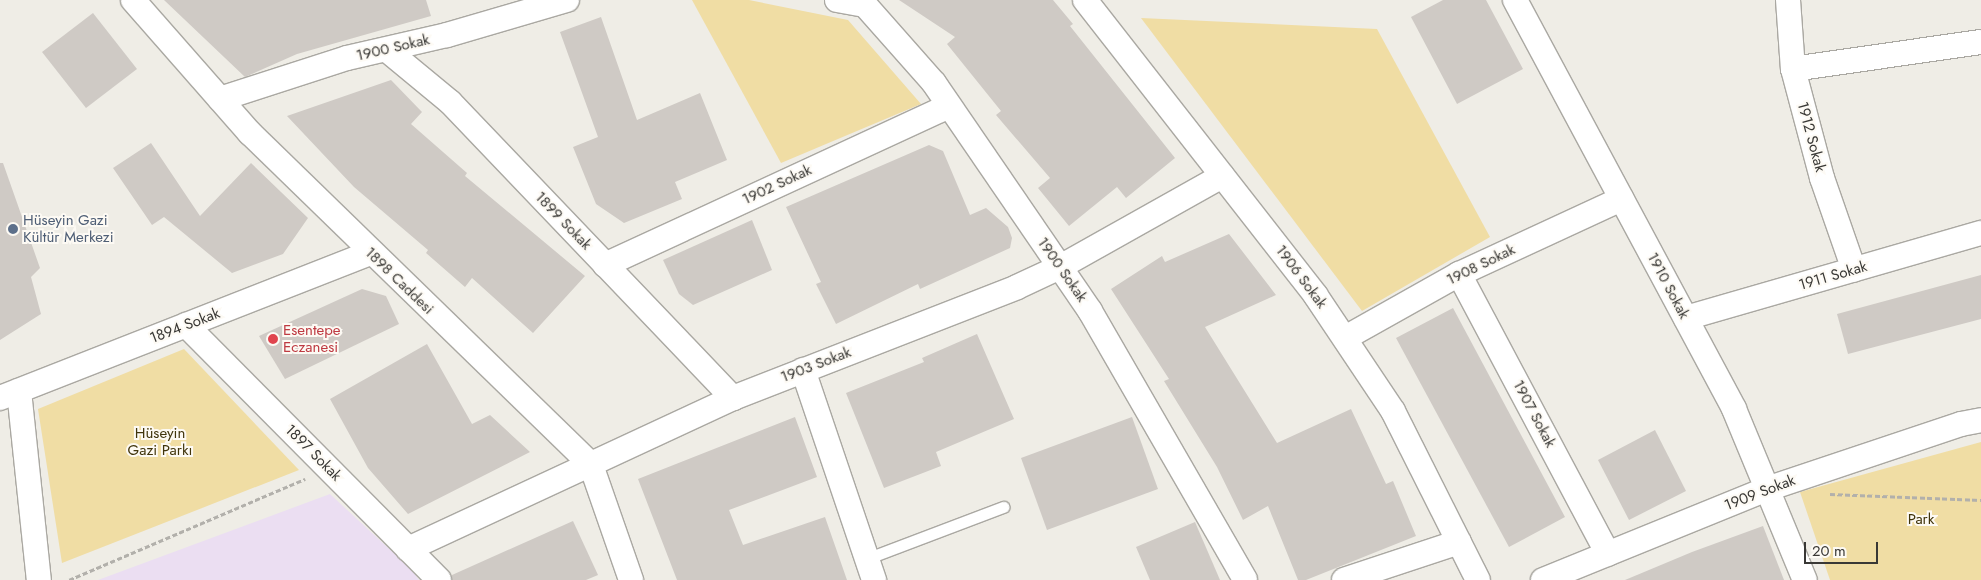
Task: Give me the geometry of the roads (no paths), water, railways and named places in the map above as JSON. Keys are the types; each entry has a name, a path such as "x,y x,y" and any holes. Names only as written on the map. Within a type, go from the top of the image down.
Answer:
{"street":[{"name":"1898 Caddesi","path":"133,0 220,99 370,254 591,465 631,580"},
{"name":"1900 Sokak","path":"220,99 347,58 387,50 567,0"},
{"name":"1900 Sokak","path":"837,0 865,5 934,83 1090,311 1245,580"},
{"name":"1906 Sokak","path":"1085,0 1316,296 1394,411 1478,580"},
{"name":"1910 Sokak","path":"1515,0 1734,409 1805,580"},
{"name":"1912 Sokak","path":"1788,0 1793,69 1822,178 1854,270"},
{"path":"1793,69 1981,42"},
{"name":"1899 Sokak","path":"387,50 450,102 733,398"},
{"name":"1902 Sokak","path":"605,265 949,106"},
{"name":"1903 Sokak","path":"408,549 733,398 1017,287 1060,266 1222,176"},
{"name":"1908 Sokak","path":"1344,338 1459,274 1621,198"},
{"name":"1911 Sokak","path":"1686,318 1981,233"},
{"name":"1894 Sokak","path":"10,395 370,254"},
{"name":"1907 Sokak","path":"1459,274 1608,554"},
{"name":"1897 Sokak","path":"186,326 439,580"},
{"path":"803,370 870,569"},
{"path":"10,395 39,580"},
{"name":"1909 Sokak","path":"1543,580 1767,489 1961,424 1981,420"},
{"path":"1344,580 1459,542"}],"lane":[{"path":"870,569 1003,507"}],"place":[{"name":"Hüseyin Gazi Kültür Merkezi","path":"13,229"},
{"name":"Esentepe Eczanesi","path":"273,339"}],"park label":[{"name":"Hüseyin Gazi Parkı","path":"160,442"},
{"name":"Park","path":"1921,520"}]}
